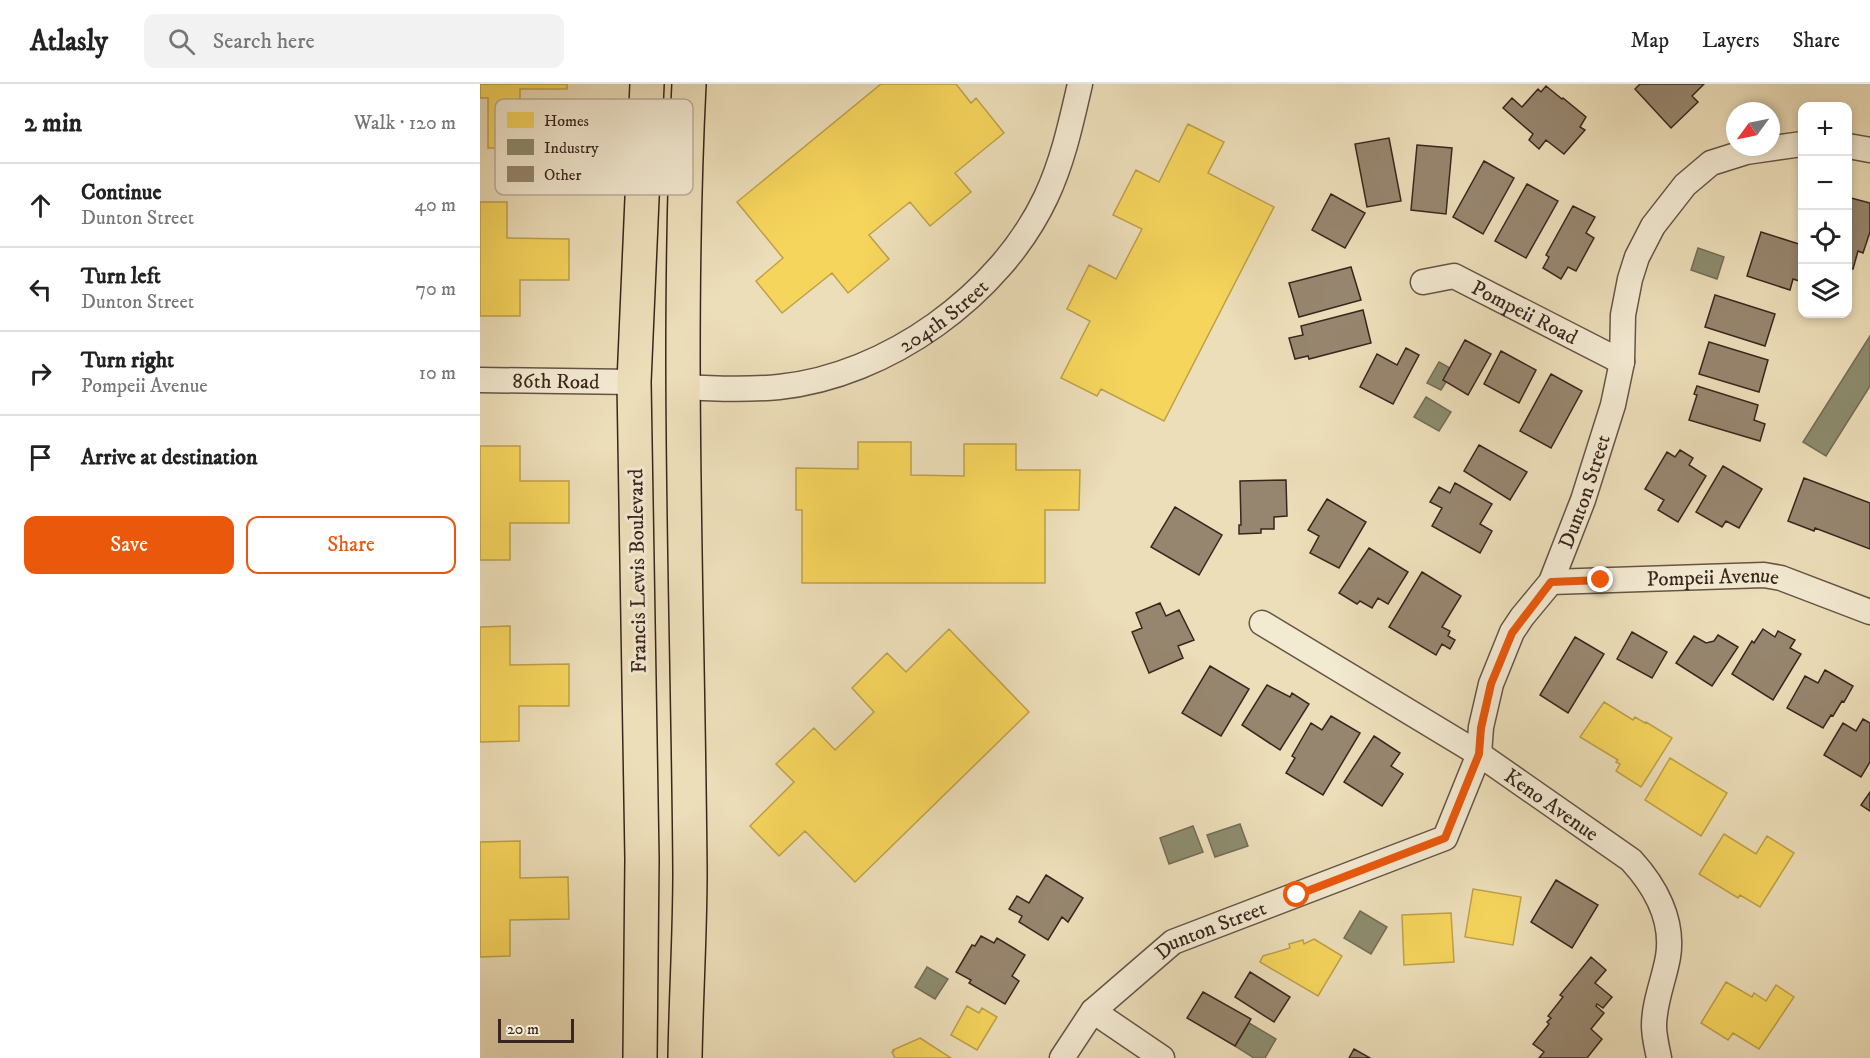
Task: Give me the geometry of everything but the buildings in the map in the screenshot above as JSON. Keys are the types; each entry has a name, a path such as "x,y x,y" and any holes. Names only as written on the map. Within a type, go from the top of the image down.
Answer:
{"main road":[{"name":"Francis Lewis Boulevard","path":"646,99 647,84"},
{"path":"688,99 689,84"},
{"name":"Francis Lewis Boulevard","path":"640,1058 642,859 634,382 642,195"},
{"path":"685,1058 690,875 683,387 686,195"}],"street":[{"name":"204th Street","path":"683,387 715,389 779,387 831,376 888,354 926,333 979,290 1022,239 1046,198 1066,147 1080,84"},
{"name":"Dunton Street","path":"1062,1058 1093,1011 1173,942 1445,838 1479,754 1481,728 1491,684 1512,633 1551,582 1583,500 1613,405 1622,362 1623,315 1637,257 1653,226 1685,185 1711,163 1746,152 1798,145"},
{"path":"1852,147 1870,150"},
{"name":"Pompeii Road","path":"1423,282 1454,276 1622,362"},
{"name":"86th Road","path":"480,380 634,382"},
{"name":"Pompeii Avenue","path":"1551,582 1764,575 1781,578 1870,612"},
{"name":"Keno Avenue","path":"1262,623 1479,754 1631,860 1647,878 1661,903 1668,927 1668,956 1659,990 1654,1026 1659,1058"},
{"path":"1093,1011 1162,1058"}],"route":[{"path":"1297,895 1445,838 1479,754 1481,728 1491,684 1512,633 1551,582 1601,580"}]}
